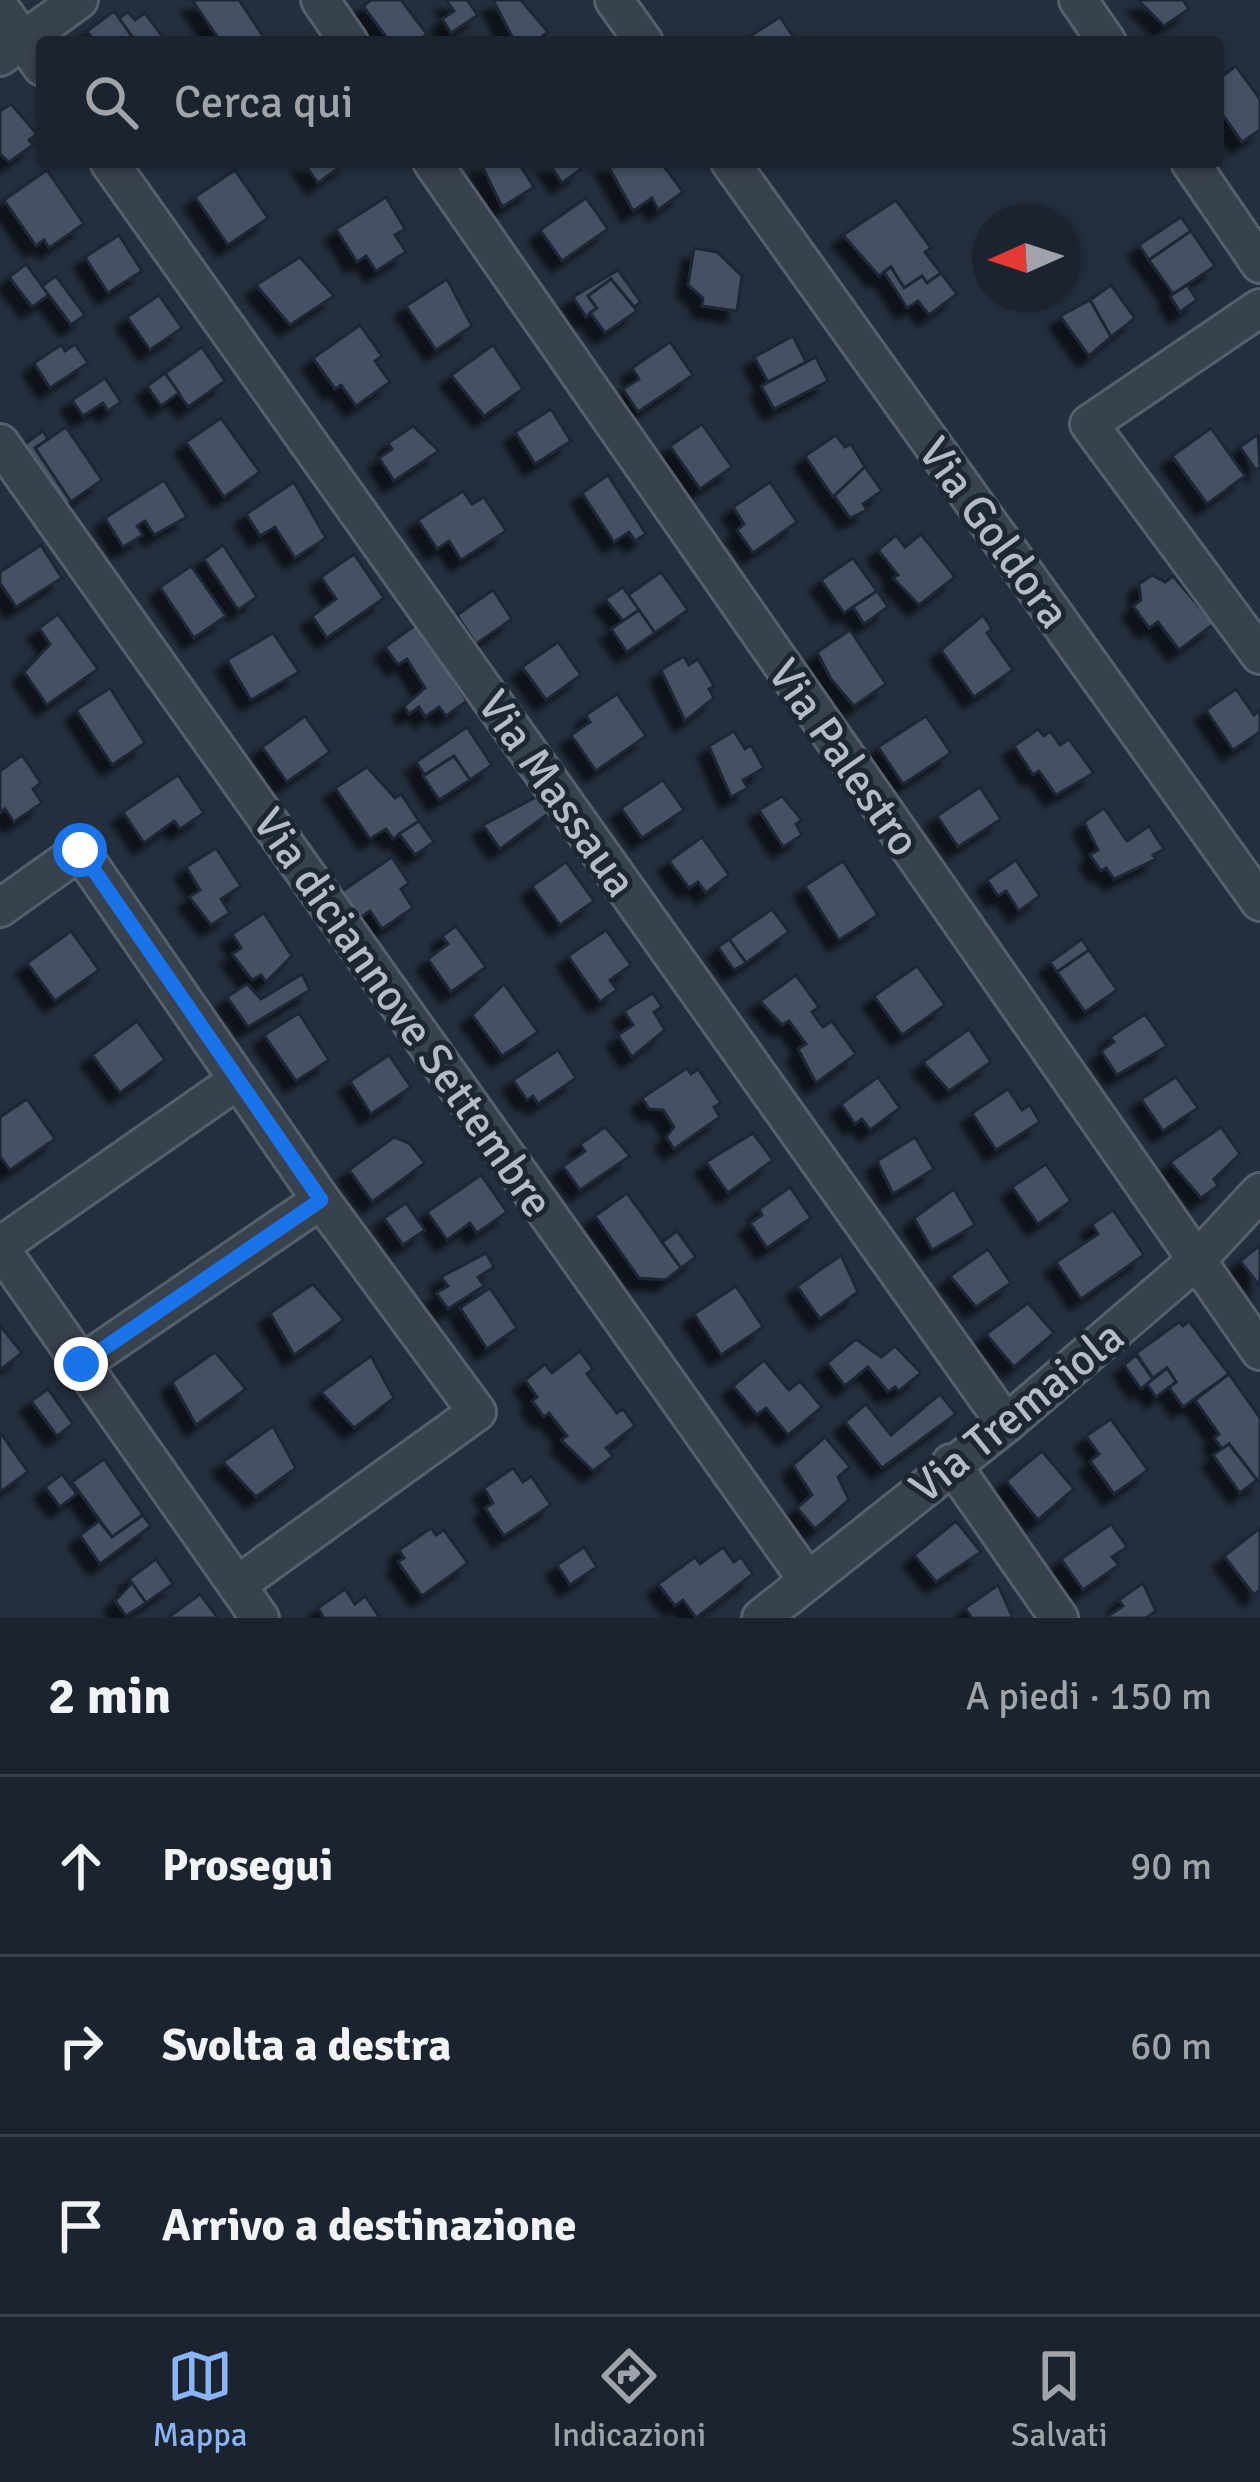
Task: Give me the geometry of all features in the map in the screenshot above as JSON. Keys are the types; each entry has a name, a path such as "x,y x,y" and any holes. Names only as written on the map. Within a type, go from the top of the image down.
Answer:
{"street":[{"path":"42,36 80,0"},
{"path":"320,0 345,36"},
{"path":"614,0 640,36"},
{"path":"1078,0 1103,36"},
{"path":"0,8 22,55"},
{"name":"Via Massaua","path":"114,168 1006,1424"},
{"name":"Via Palestro","path":"436,168 1260,1351"},
{"name":"Via Goldora","path":"734,168 1260,902"},
{"path":"1194,168 1260,264"},
{"path":"1260,308 1089,424 1260,655"},
{"name":"Via diciannove Settembre","path":"0,443 808,1581"},
{"path":"0,908 80,850 321,1200 477,1412 237,1585"},
{"path":"238,1081 0,1247 260,1618"},
{"name":"Via Tremaiola","path":"761,1618 1006,1424 1196,1261 1260,1192"},
{"path":"81,1364 321,1200"},
{"path":"951,1463 1060,1618"}],"building":[{"path":"192,0 239,0 263,36 217,36"},
{"path":"371,0 401,0 427,34 386,36 363,6"},
{"path":"446,0 467,0 478,15 451,33 442,19 454,11"},
{"path":"493,0 521,0 548,32 512,36"},
{"path":"1138,0 1183,0 1189,9 1164,26"},
{"path":"114,11 132,36 91,36 87,31"},
{"path":"128,12 135,20 145,13 162,36 132,36 119,18"},
{"path":"780,17 793,36 750,36"},
{"path":"1236,66 1260,99 1260,130 1242,142 1224,116 1224,75"},
{"path":"11,104 36,133 29,140 33,145 9,162 0,154 0,111"},
{"path":"307,168 339,168 318,183"},
{"path":"483,168 522,168 534,187 502,207"},
{"path":"552,168 580,168 581,169 562,183"},
{"path":"609,168 665,168 683,192 658,210 652,198 633,211"},
{"path":"47,170 84,224 49,248 44,240 36,246 4,200"},
{"path":"235,170 268,218 228,245 195,197"},
{"path":"386,197 405,229 395,235 406,252 376,271 366,256 357,262 336,229"},
{"path":"586,198 608,229 562,261 540,230"},
{"path":"896,200 931,248 925,252 941,273 927,283 922,276 904,288 891,267 879,276 843,235"},
{"path":"1181,217 1191,231 1149,260 1139,245"},
{"path":"1191,231 1215,266 1173,294 1149,260"},
{"path":"119,235 142,271 108,293 85,257"},
{"path":"694,248 717,252 742,276 737,311 702,306 703,298 688,285"},
{"path":"300,257 334,296 290,325 256,285"},
{"path":"26,264 49,295 32,307 9,277"},
{"path":"891,267 904,288 922,276 927,283 941,273 957,294 929,315 918,301 907,308 884,272"},
{"path":"618,270 641,302 634,307 611,279 588,296 597,308 586,317 573,297"},
{"path":"56,276 85,315 71,325 42,286"},
{"path":"447,279 472,326 436,350 406,306"},
{"path":"611,279 637,311 605,333 590,313 597,308 588,296"},
{"path":"1111,285 1135,318 1111,337 1090,300"},
{"path":"1187,285 1197,300 1180,312 1170,296"},
{"path":"159,295 182,328 150,350 127,317"},
{"path":"1090,300 1111,337 1089,356 1060,316 1080,312 1080,305"},
{"path":"360,325 382,356 375,361 390,382 356,406 341,385 335,389 313,358"},
{"path":"793,336 806,362 768,382 754,357"},
{"path":"670,342 693,375 638,412 623,389 639,379 632,368"},
{"path":"75,344 88,363 50,388 34,363 61,345 65,351"},
{"path":"493,345 523,389 484,416 451,375"},
{"path":"202,347 225,381 188,407 165,373"},
{"path":"816,357 828,381 774,409 761,386"},
{"path":"165,373 179,393 161,406 147,386"},
{"path":"105,378 121,402 108,411 103,403 83,416 72,400"},
{"path":"551,409 571,441 535,464 515,432"},
{"path":"221,418 260,472 224,497 186,442"},
{"path":"702,424 732,467 700,489 670,446"},
{"path":"413,426 439,451 394,481 379,458 392,449 388,443"},
{"path":"66,427 102,480 71,502 35,448"},
{"path":"1211,428 1245,476 1207,504 1172,456"},
{"path":"43,431 48,439 35,448 71,502 63,507 22,446"},
{"path":"1258,434 1260,467 1256,470 1240,447"},
{"path":"836,435 845,447 851,444 865,467 833,497 805,456"},
{"path":"865,467 882,491 863,504 867,510 850,518 834,496"},
{"path":"608,475 646,534 635,541 629,532 614,542 582,493"},
{"path":"164,480 187,517 154,535 145,521 137,526 143,535 123,547 105,518"},
{"path":"294,482 326,538 295,558 275,527 260,536 246,514"},
{"path":"770,482 797,522 753,553 737,530 744,524 733,507"},
{"path":"463,491 472,504 484,497 506,531 461,560 449,541 437,549 418,520"},
{"path":"921,534 955,577 919,605 893,578 898,575 878,550 896,535 905,547"},
{"path":"41,545 62,578 16,607 0,583 0,572"},
{"path":"223,545 257,597 238,610 204,559"},
{"path":"354,554 384,598 327,638 312,616 336,599 321,577"},
{"path":"853,558 877,591 844,613 821,580"},
{"path":"191,566 226,616 194,638 160,587"},
{"path":"661,572 688,610 655,633 628,595"},
{"path":"1152,575 1165,582 1173,576 1214,624 1179,650 1158,622 1149,628 1133,606 1141,600 1139,584"},
{"path":"623,587 639,610 623,621 605,599"},
{"path":"493,590 512,619 476,644 457,615"},
{"path":"877,591 888,607 864,624 853,607"},
{"path":"639,610 655,633 627,652 611,629"},
{"path":"58,614 98,669 47,705 24,672 50,644 39,628"},
{"path":"983,615 992,629 987,633 1013,670 974,697 941,650"},
{"path":"417,624 467,701 446,716 439,707 425,717 419,707 409,714 404,706 425,688 407,659 398,665 385,647"},
{"path":"850,630 886,684 854,706 831,679 817,652"},
{"path":"273,633 299,672 251,700 227,660"},
{"path":"558,642 581,675 546,700 522,667"},
{"path":"684,656 689,665 698,659 714,686 709,689 714,698 685,721 661,670"},
{"path":"110,688 145,743 112,765 76,710"},
{"path":"1236,689 1254,715 1260,710 1260,732 1233,750 1206,710"},
{"path":"617,694 646,736 596,771 571,735 590,722 586,715"},
{"path":"305,716 330,752 287,782 262,747"},
{"path":"926,716 951,753 903,784 878,747"},
{"path":"467,727 492,765 470,780 454,756 425,775 416,762"},
{"path":"1038,729 1044,736 1050,731 1060,745 1069,739 1094,773 1056,795 1039,771 1033,775 1014,746"},
{"path":"734,731 745,749 751,745 764,768 743,780 748,788 731,797 709,746"},
{"path":"22,755 41,783 33,789 42,803 14,822 5,809 0,813 0,771"},
{"path":"454,756 470,780 439,800 423,776"},
{"path":"367,767 395,798 401,794 419,821 393,839 386,829 370,839 335,788"},
{"path":"178,775 204,813 180,829 174,821 144,843 123,812"},
{"path":"663,780 684,810 642,838 621,808"},
{"path":"980,787 1001,819 958,847 937,816"},
{"path":"540,795 552,811 500,849 483,825"},
{"path":"782,796 802,820 796,824 802,835 783,847 759,810"},
{"path":"1104,808 1127,841 1149,826 1164,849 1153,855 1156,859 1114,879 1106,868 1101,871 1090,855 1098,850 1084,822"},
{"path":"419,821 434,842 415,855 399,834"},
{"path":"702,837 729,875 706,893 698,882 689,888 669,861"},
{"path":"216,848 241,886 221,899 230,913 211,925 189,897 200,890 186,867"},
{"path":"392,857 409,883 401,889 413,908 382,929 370,911 359,919 341,892"},
{"path":"1016,860 1040,896 1019,911 1006,891 998,896 987,880"},
{"path":"843,861 878,915 839,940 805,886"},
{"path":"566,862 594,901 560,925 532,886"},
{"path":"772,909 789,932 746,963 729,939"},
{"path":"264,913 292,956 266,982 261,975 252,980 232,954 241,948 232,934"},
{"path":"456,926 486,967 451,992 428,959 448,944 442,936"},
{"path":"606,930 631,965 610,980 617,990 600,1002 568,956"},
{"path":"71,931 99,970 55,1001 27,963"},
{"path":"729,939 746,963 734,970 718,947"},
{"path":"1082,939 1089,950 1057,972 1050,962"},
{"path":"1089,950 1117,990 1085,1012 1057,972"},
{"path":"917,966 945,1005 902,1035 874,996"},
{"path":"302,974 310,990 248,1027 227,997 247,984 261,999"},
{"path":"796,975 819,1007 812,1012 823,1027 832,1021 856,1054 816,1083 798,1049 806,1044 789,1021 782,1025 760,1001"},
{"path":"504,984 538,1032 502,1056 472,1015"},
{"path":"653,993 662,1007 654,1012 665,1030 632,1057 618,1035 633,1025 624,1011"},
{"path":"299,1013 329,1060 296,1081 264,1035"},
{"path":"1145,1014 1167,1046 1117,1075 1101,1051 1114,1042 1110,1037"},
{"path":"137,1021 165,1060 120,1093 92,1055"},
{"path":"969,1029 991,1062 949,1091 923,1062"},
{"path":"558,1050 576,1078 538,1104 533,1096 527,1100 513,1080"},
{"path":"389,1055 411,1087 371,1114 350,1081"},
{"path":"687,1068 691,1074 698,1069 721,1103 714,1107 720,1117 674,1149 666,1137 674,1127 663,1110 649,1109 642,1098"},
{"path":"878,1077 900,1108 870,1130 862,1119 855,1124 841,1104"},
{"path":"1176,1077 1198,1108 1163,1131 1141,1099"},
{"path":"1008,1089 1022,1110 1030,1105 1040,1122 996,1150 972,1113"},
{"path":"27,1099 55,1139 10,1170 0,1156 0,1117"},
{"path":"605,1127 630,1156 580,1190 563,1166 585,1151 580,1144"},
{"path":"1221,1127 1240,1154 1214,1179 1218,1186 1201,1198 1170,1162"},
{"path":"753,1133 773,1160 728,1193 706,1162"},
{"path":"394,1137 410,1144 425,1163 372,1202 349,1170"},
{"path":"915,1137 934,1169 893,1194 877,1161"},
{"path":"1046,1164 1071,1201 1038,1224 1012,1187"},
{"path":"481,1175 507,1212 477,1233 470,1223 447,1240 427,1212"},
{"path":"790,1187 811,1218 767,1248 750,1223 762,1215 759,1209"},
{"path":"954,1189 975,1225 932,1250 914,1218"},
{"path":"627,1193 681,1268 666,1280 639,1278 595,1216"},
{"path":"406,1203 425,1230 403,1245 384,1218"},
{"path":"1113,1210 1144,1255 1081,1299 1056,1262 1098,1234 1092,1224"},
{"path":"677,1231 696,1257 681,1268 662,1242"},
{"path":"1260,1245 1260,1286 1240,1261"},
{"path":"988,1249 1011,1283 976,1307 950,1276"},
{"path":"486,1253 494,1267 478,1277 484,1286 448,1309 436,1293 448,1286 441,1277"},
{"path":"841,1255 858,1292 820,1319 797,1286"},
{"path":"313,1284 344,1320 294,1355 270,1313"},
{"path":"736,1286 763,1327 721,1355 694,1314"},
{"path":"490,1288 517,1328 487,1349 460,1308"},
{"path":"1028,1303 1054,1333 1014,1367 986,1334"},
{"path":"1189,1321 1229,1374 1183,1407 1169,1387 1176,1382 1167,1368 1153,1378 1136,1353 1179,1322 1183,1326"},
{"path":"0,1325 22,1353 0,1370"},
{"path":"856,1339 881,1357 895,1346 921,1373 899,1391 895,1387 888,1392 868,1367 845,1386 827,1363"},
{"path":"580,1351 593,1369 587,1374 617,1413 623,1409 635,1426 606,1448 613,1456 593,1471 561,1440 567,1436 532,1401 537,1397 525,1380 545,1364 552,1373"},
{"path":"215,1352 246,1389 196,1425 172,1382"},
{"path":"1136,1355 1153,1379 1141,1389 1124,1365"},
{"path":"371,1356 394,1398 354,1428 321,1392"},
{"path":"764,1360 789,1390 800,1381 822,1407 788,1435 766,1408 757,1415 733,1386"},
{"path":"1167,1368 1176,1382 1156,1397 1147,1384"},
{"path":"1229,1374 1260,1418 1260,1484 1229,1444 1222,1449 1214,1438 1219,1434 1195,1400"},
{"path":"48,1389 73,1424 57,1436 31,1401"},
{"path":"940,1394 956,1414 882,1468 845,1422 866,1404 891,1435"},
{"path":"1111,1419 1148,1470 1114,1494 1090,1461 1099,1454 1086,1436"},
{"path":"273,1426 296,1468 256,1497 223,1462"},
{"path":"0,1432 28,1472 0,1492"},
{"path":"825,1437 850,1467 838,1477 849,1500 815,1529 797,1508 812,1495 793,1465"},
{"path":"1229,1444 1257,1480 1240,1493 1213,1455"},
{"path":"1042,1451 1074,1489 1038,1520 1006,1481"},
{"path":"104,1459 143,1515 112,1537 72,1482"},
{"path":"513,1468 523,1482 531,1476 551,1505 504,1536 485,1508 493,1503 484,1488"},
{"path":"62,1474 77,1494 60,1507 45,1487"},
{"path":"143,1515 151,1526 100,1564 80,1535 99,1521 112,1537"},
{"path":"956,1521 981,1552 936,1582 914,1555"},
{"path":"1111,1524 1127,1547 1112,1557 1119,1565 1083,1590 1061,1559"},
{"path":"431,1528 436,1535 444,1530 468,1563 422,1596 398,1562 404,1558 399,1550"},
{"path":"1260,1528 1260,1590 1254,1595 1224,1556"},
{"path":"584,1547 597,1567 570,1585 557,1565"},
{"path":"723,1547 734,1562 741,1557 753,1574 696,1618 683,1600 675,1606 658,1584 695,1557 700,1564"},
{"path":"156,1559 173,1584 146,1603 129,1579"},
{"path":"132,1583 146,1603 126,1616 115,1601"},
{"path":"1143,1583 1156,1611 1146,1618 1105,1618 1123,1606 1119,1600"},
{"path":"998,1585 1013,1618 972,1618 965,1608"},
{"path":"345,1589 355,1604 365,1596 380,1618 324,1618 318,1608"},
{"path":"200,1594 218,1618 171,1618 170,1616"}],"route":[{"path":"80,850 321,1200 81,1364"}]}
